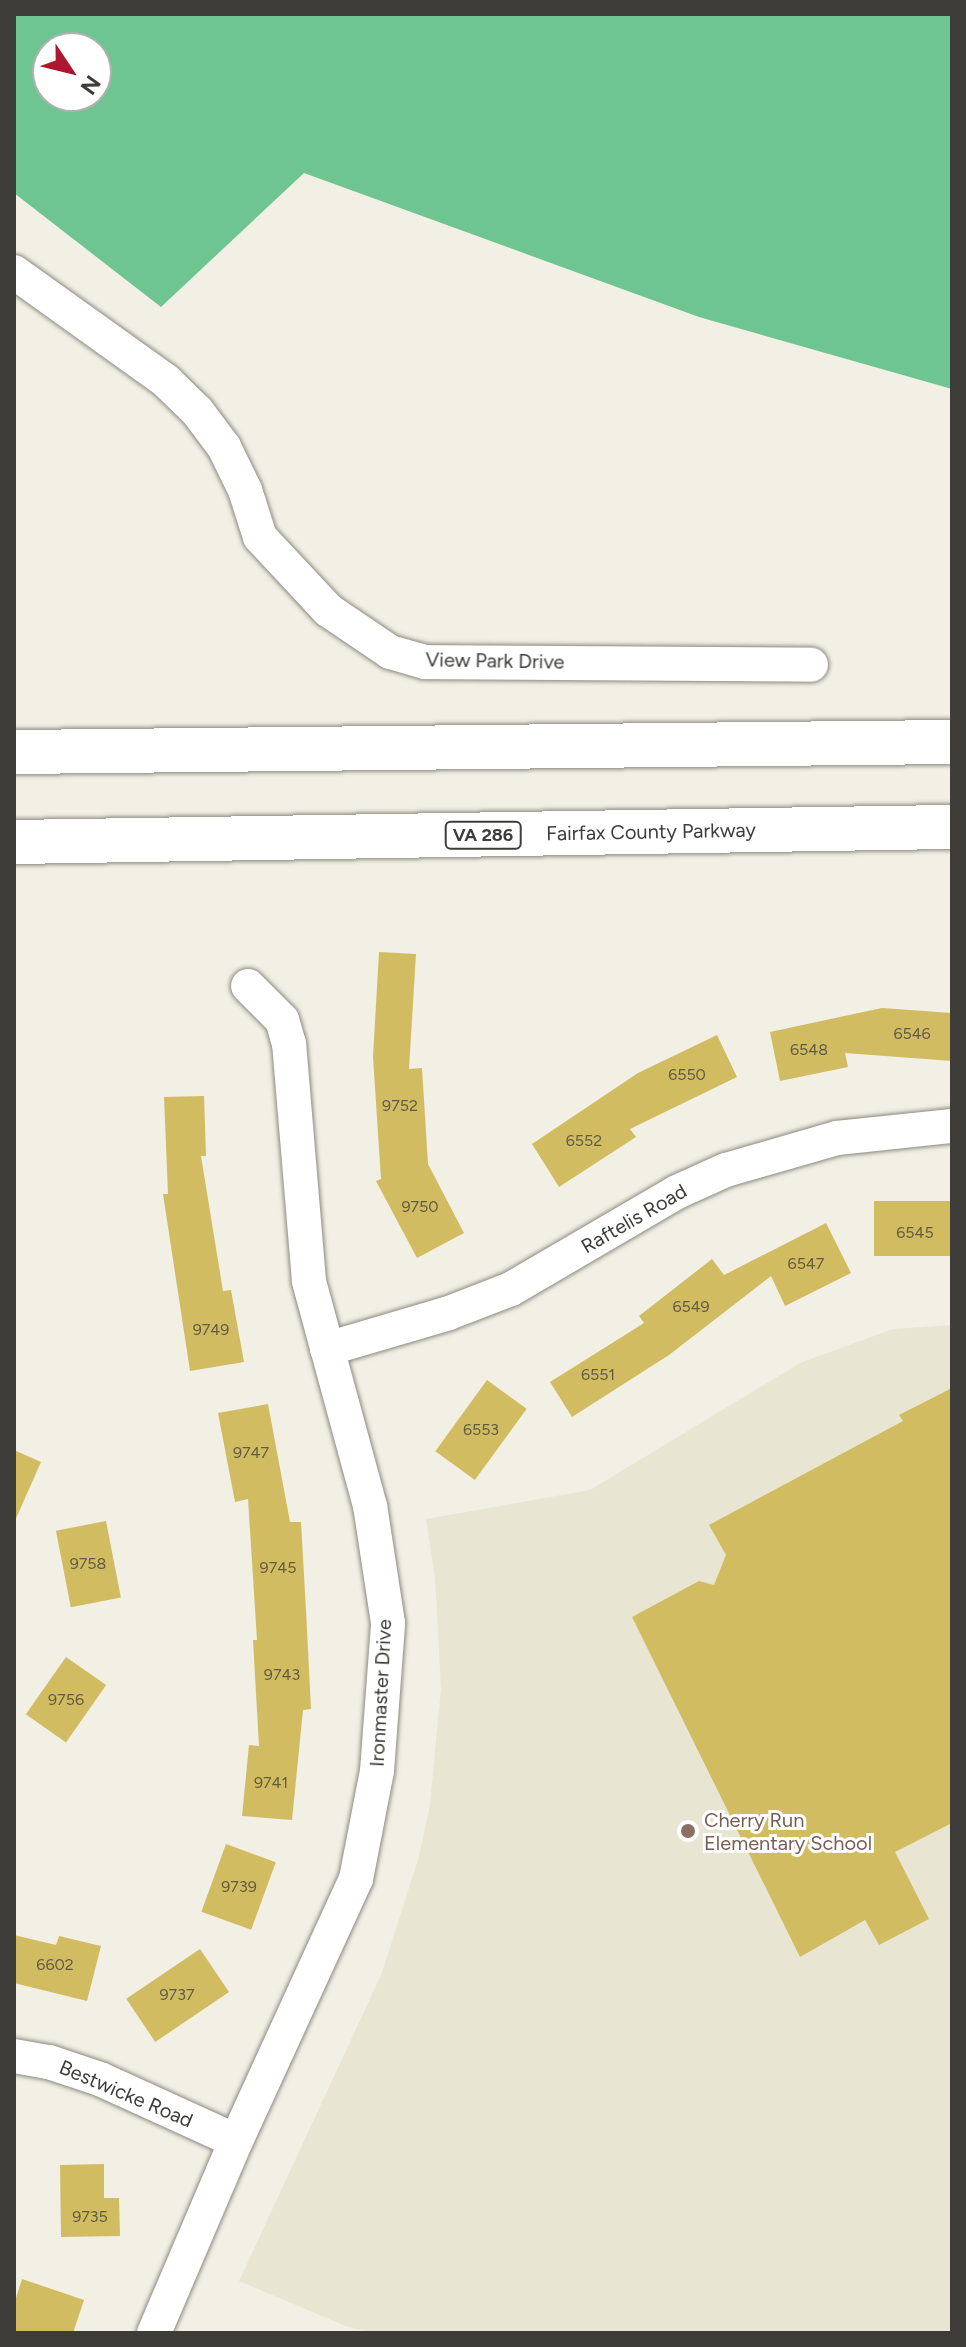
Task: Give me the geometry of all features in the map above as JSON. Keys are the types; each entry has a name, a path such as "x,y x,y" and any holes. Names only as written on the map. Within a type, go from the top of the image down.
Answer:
{"highway":[{"path":"14,752 952,742"},
{"name":"Fairfax County Parkway","path":"14,842 952,827"}],"street":[{"name":"View Park Drive","path":"14,272 166,381 197,411 224,447 245,490 260,537 328,610 390,652 425,662 811,665"},
{"name":"Ironmaster Drive","path":"154,2333 236,2141 356,1879 377,1771 388,1623 370,1506 309,1281 302,1230 289,1044 282,1020 248,986"},
{"name":"Raftelis Road","path":"327,1349 449,1313 511,1289 677,1192 726,1170 837,1138 952,1126"},
{"name":"Bestwicke Road","path":"14,2056 49,2062 100,2079 236,2141"}],"shaded area":[{"name":"Cherry Run Elementary School","path":"952,1325 952,2333 373,2333 348,2327 239,2281 382,1973 419,1856 430,1805 441,1688 435,1577 426,1519 590,1490 800,1363 893,1329"}],"green space":[{"path":"14,14 952,14 952,389 699,317 304,173 161,307 14,193"}],"building":[{"path":"379,952 416,954 409,1069 422,1068 428,1164 464,1233 417,1258 376,1181 381,1179 373,1057"},
{"path":"882,1008 952,1013 952,1061 845,1053 848,1067 780,1081 770,1032"},
{"path":"717,1035 737,1077 630,1129 636,1137 559,1187 532,1144 638,1073"},
{"path":"204,1096 206,1156 201,1156 223,1291 231,1290 244,1362 190,1371 163,1194 168,1194 164,1097"},
{"path":"874,1201 952,1201 952,1256 874,1256"},
{"path":"826,1223 851,1273 785,1306 771,1276 669,1355 572,1417 550,1382 644,1323 639,1316 712,1259 724,1275"},
{"path":"487,1380 527,1409 475,1480 435,1451"},
{"path":"952,1388 952,1823 895,1852 929,1919 879,1945 865,1920 800,1957 632,1617 699,1581 714,1585 726,1555 709,1525 903,1421 899,1415"},
{"path":"268,1404 290,1522 301,1522 311,1709 303,1710 292,1820 242,1816 249,1745 259,1746 253,1640 257,1640 248,1499 235,1502 218,1413"},
{"path":"14,1450 41,1462 14,1523"},
{"path":"106,1521 121,1598 71,1607 56,1531"},
{"path":"66,1657 106,1685 66,1742 26,1714"},
{"path":"226,1844 276,1862 251,1930 201,1912"},
{"path":"14,1935 56,1945 59,1936 101,1946 87,2001 14,1983"},
{"path":"200,1949 229,1992 155,2042 126,1999"},
{"path":"104,2164 104,2198 119,2198 120,2236 61,2237 60,2165"},
{"path":"22,2279 84,2300 73,2333 14,2333 14,2304"}],"place":[{"name":"Cherry Run Elementary School","path":"688,1831"}]}
